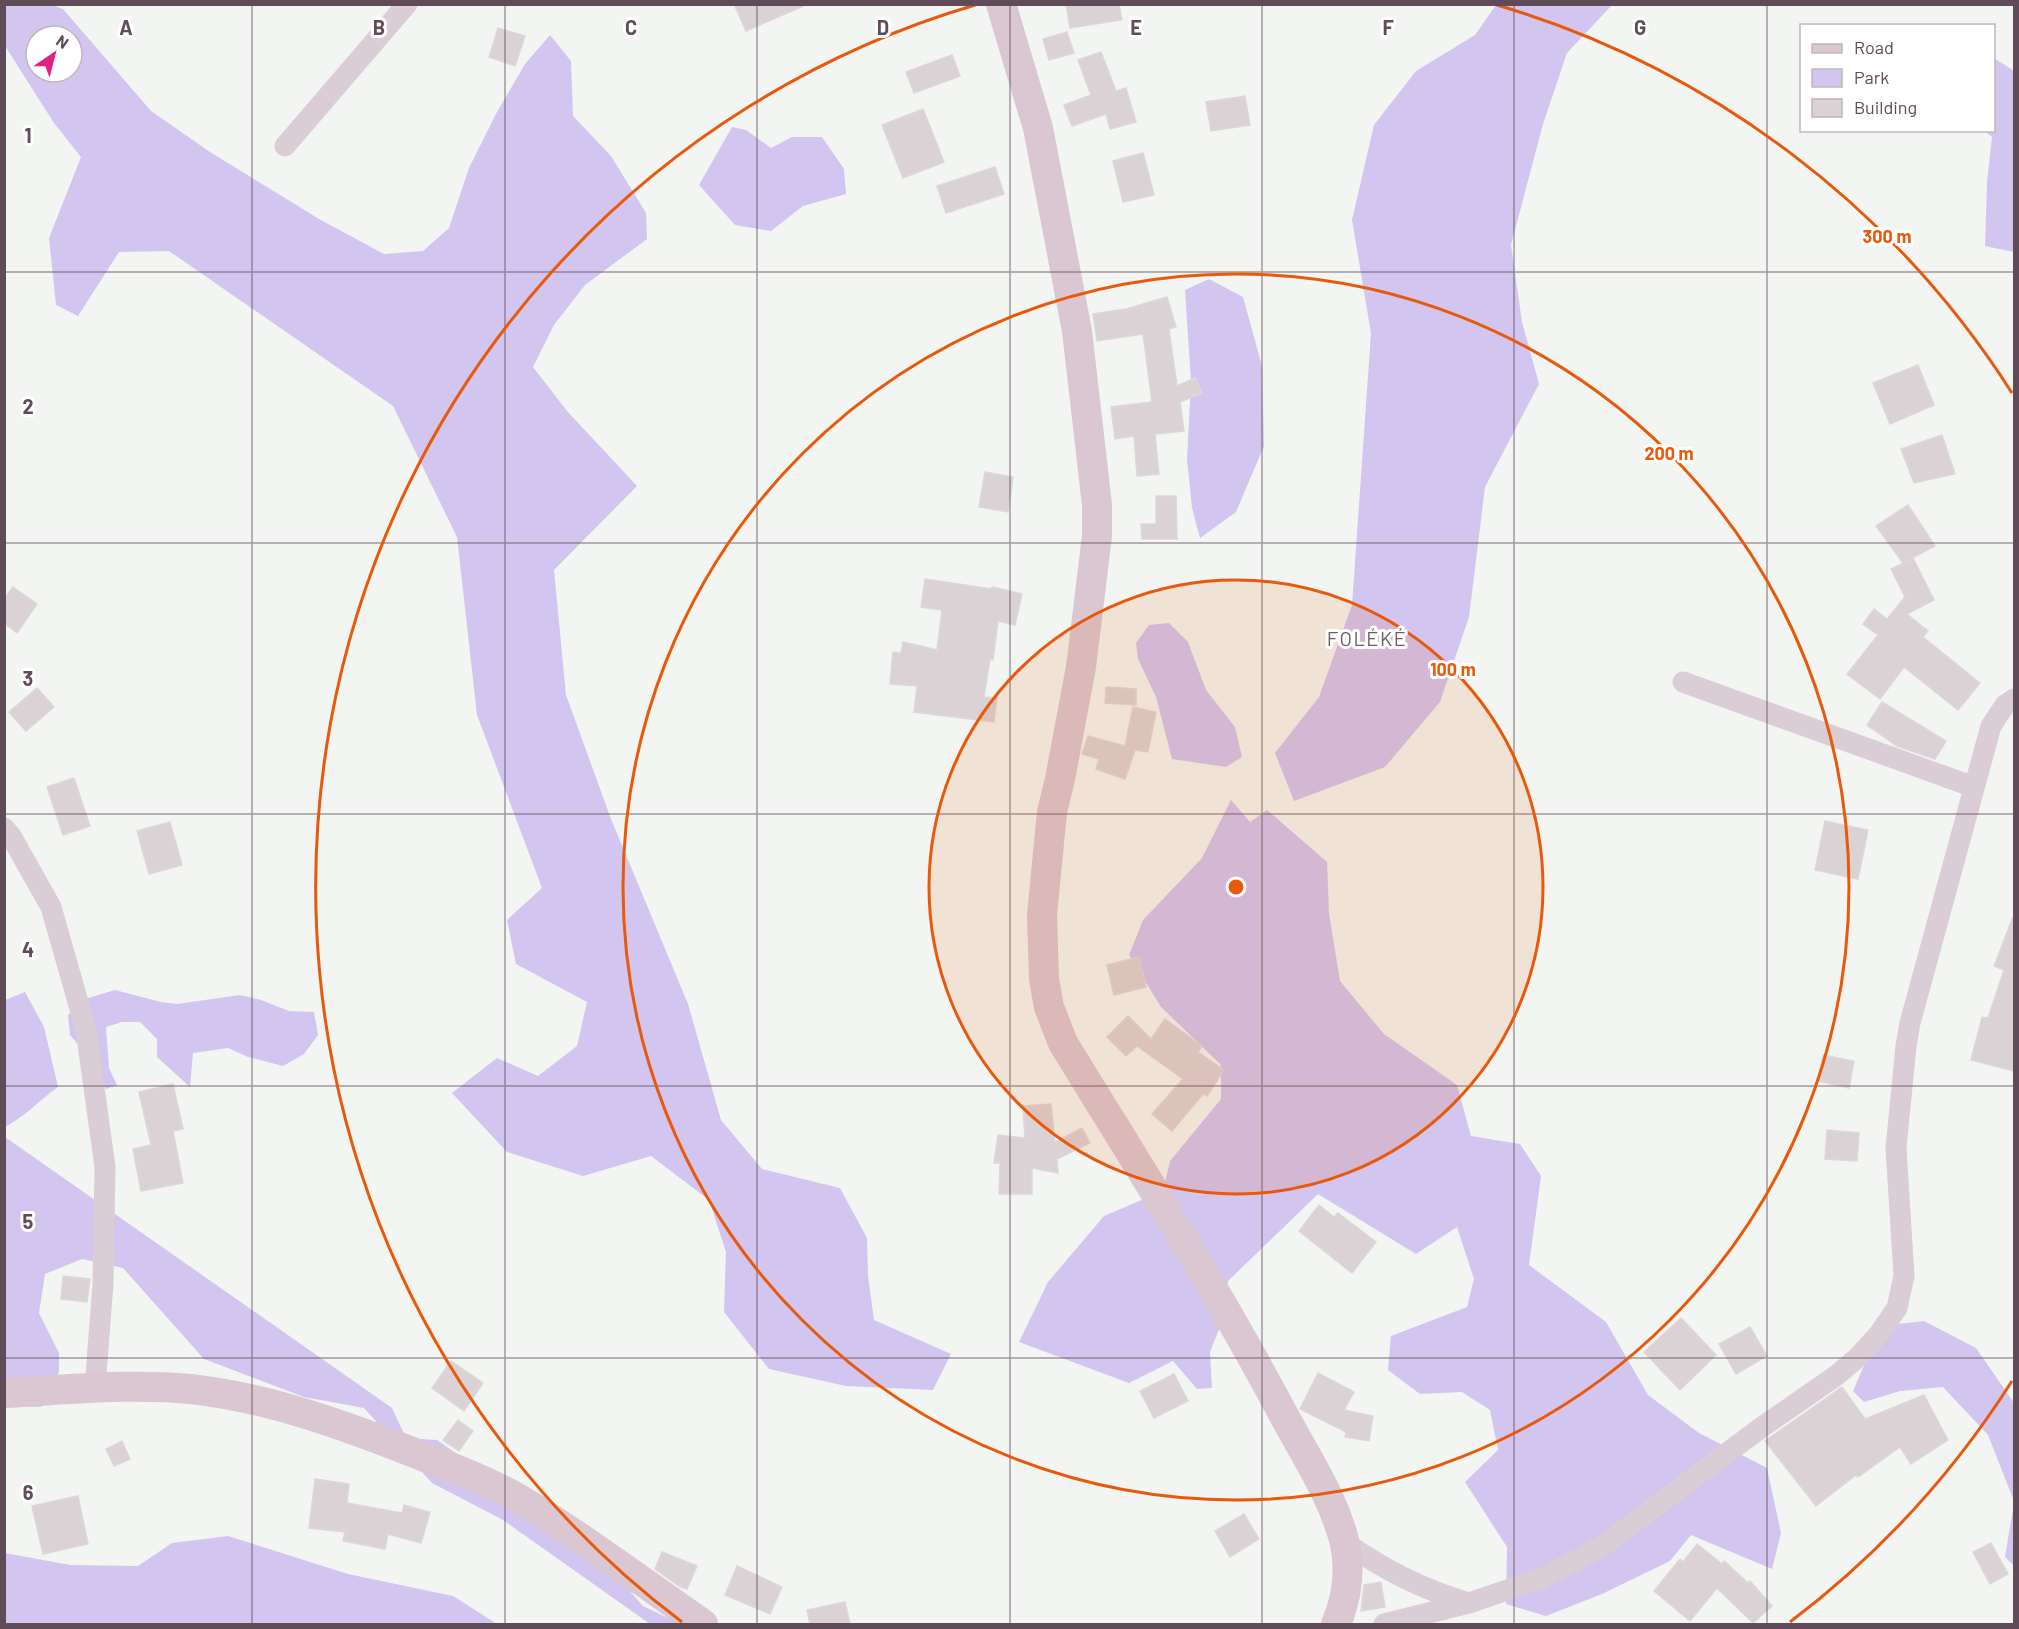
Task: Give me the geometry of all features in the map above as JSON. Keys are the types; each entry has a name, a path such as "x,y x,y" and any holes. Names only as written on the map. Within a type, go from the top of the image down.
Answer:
{"street":[{"path":"285,146 407,4"},
{"path":"1001,4 1038,128 1077,331 1097,505 1097,536 1081,667 1052,812 1046,860 1042,945 1049,1007 1062,1043 1256,1362 1332,1507 1344,1542 1348,1573 1344,1606 1336,1624"},
{"path":"1683,682 1974,787"},
{"path":"1384,1624 1469,1603 1542,1578 1601,1547 1762,1427 1837,1375 1857,1358 1879,1334 1897,1308 1904,1276 1896,1148 1910,1023 1991,726 2005,705 2014,699"},
{"path":"4,828 11,836 51,907 86,1030 105,1167 104,1284 94,1387"},
{"path":"4,1393 94,1387 149,1386 192,1389 287,1409 354,1430 476,1477 517,1498 566,1528 702,1624"},
{"path":"1344,1542 1380,1566 1407,1580 1469,1603"}],"green space":[{"path":"5,4 52,5 63,9 76,24 24,24 24,76 5,46"},
{"path":"1496,5 1612,5 1567,53 1543,124 1511,245 1522,322 1539,384 1485,487 1469,617 1440,702 1385,767 1294,801 1275,753 1319,697 1352,605 1371,333 1352,220 1374,125 1416,71 1475,35"},
{"path":"84,33 151,111 210,152 319,219 384,254 423,251 449,228 469,168 497,112 525,64 550,35 571,61 573,116 611,156 646,213 647,239 585,285 554,325 533,367 567,411 637,486 554,570 566,695 611,819 688,1004 721,1120 762,1169 840,1188 867,1238 868,1276 874,1320 951,1354 933,1390 846,1386 769,1369 724,1312 726,1252 709,1200 651,1156 583,1176 507,1152 452,1093 497,1058 538,1076 577,1046 587,1002 516,964 507,920 542,888 477,715 457,537 393,406 169,251 119,252 78,316 56,305 49,238 81,157 54,123 29,84 84,84"},
{"path":"1995,59 2014,71 2014,252 1985,246 1987,182 1992,137 1986,132 1995,132"},
{"path":"732,127 746,130 771,148 792,137 822,137 844,169 846,194 803,206 771,231 735,225 699,185"},
{"path":"1209,279 1243,297 1262,366 1264,446 1236,512 1200,538 1192,508 1187,459 1191,382 1185,290"},
{"path":"1169,623 1188,642 1206,690 1235,727 1242,757 1226,767 1172,759 1156,697 1138,659 1136,643 1149,625"},
{"path":"1231,800 1250,822 1267,810 1327,862 1329,913 1340,981 1384,1034 1457,1085 1471,1136 1520,1144 1541,1176 1529,1265 1606,1322 1648,1395 1699,1433 1767,1468 1781,1533 1772,1569 1691,1535 1670,1561 1602,1594 1546,1616 1506,1604 1507,1547 1465,1482 1498,1450 1490,1410 1462,1392 1420,1394 1388,1370 1391,1336 1467,1307 1474,1279 1457,1227 1416,1254 1318,1194 1228,1281 1221,1324 1210,1352 1212,1388 1197,1389 1173,1361 1129,1383 1019,1342 1048,1282 1104,1216 1163,1191 1170,1161 1221,1099 1221,1065 1161,1007 1129,955 1143,920 1202,858"},
{"path":"115,990 177,1004 240,995 289,1011 314,1012 318,1035 304,1054 283,1066 248,1057 228,1048 193,1053 190,1087 157,1057 157,1039 140,1022 122,1022 106,1027 109,1068 117,1085 106,1089 90,1059 70,1035 68,1015 88,998"},
{"path":"25,992 44,1027 58,1087 5,1127 5,1000"},
{"path":"5,1137 392,1408 406,1438 437,1440 593,1549 643,1606 681,1624 650,1624 503,1520 432,1483 364,1408 304,1397 204,1359 123,1268 82,1259 45,1274 39,1313 59,1353 59,1372 41,1407 5,1406"},
{"path":"1924,1321 1976,1348 2014,1403 2014,1501 1988,1435 1943,1387 1900,1391 1864,1402 1853,1391 1870,1352 1889,1325"},
{"path":"2014,1503 2014,1566 2005,1557"},
{"path":"228,1536 348,1574 453,1596 497,1624 5,1624 5,1553 70,1565 138,1566 172,1543"}],"building":[{"path":"734,4 808,4 746,31"},
{"path":"1066,4 1119,4 1122,20 1070,28"},
{"path":"498,28 525,36 515,66 489,57"},
{"path":"1067,32 1074,53 1049,60 1043,39"},
{"path":"1101,52 1116,91 1126,88 1136,122 1110,129 1106,114 1072,126 1064,105 1091,95 1078,60"},
{"path":"952,55 960,76 914,93 906,72"},
{"path":"1245,96 1250,125 1211,131 1206,102"},
{"path":"923,109 944,162 903,178 882,125"},
{"path":"1143,153 1154,195 1123,202 1113,161"},
{"path":"995,167 1004,194 946,213 937,186"},
{"path":"1167,297 1176,327 1169,329 1177,386 1195,378 1202,393 1180,402 1184,431 1155,434 1159,474 1137,476 1134,436 1115,439 1111,407 1152,402 1143,334 1097,341 1093,314 1126,309"},
{"path":"1918,365 1934,405 1890,424 1873,383"},
{"path":"1942,435 1955,474 1914,483 1901,449"},
{"path":"985,472 1013,477 1008,512 979,507"},
{"path":"1156,496 1176,496 1177,539 1142,539 1141,524 1156,524"},
{"path":"1908,505 1935,546 1903,563 1876,526"},
{"path":"1913,558 1934,600 1907,614 1928,631 1923,637 1980,683 1958,710 1904,667 1880,699 1847,674 1878,635 1863,624 1874,609 1887,619 1905,597 1891,569"},
{"path":"925,579 992,589 992,587 1022,594 1015,625 998,621 993,660 990,659 984,697 997,698 994,722 914,712 917,686 890,684 893,652 901,653 903,642 937,650 942,610 921,607"},
{"path":"13,587 37,604 17,633 4,623 4,599"},
{"path":"1106,687 1136,689 1136,705 1105,703"},
{"path":"37,688 54,707 26,731 9,712"},
{"path":"1882,702 1946,741 1935,759 1897,746 1867,725"},
{"path":"1133,707 1156,712 1148,752 1135,750 1125,779 1096,769 1099,759 1082,754 1088,736 1125,746"},
{"path":"74,778 90,826 63,835 47,787"},
{"path":"1825,821 1868,830 1858,879 1815,870"},
{"path":"170,822 182,865 149,874 137,831"},
{"path":"2013,917 2014,1071 1971,1060 1982,1017 1988,1018 2004,970 1994,966"},
{"path":"1139,957 1146,987 1114,995 1107,965"},
{"path":"1128,1016 1151,1039 1165,1019 1202,1046 1198,1052 1224,1070 1207,1096 1203,1094 1172,1131 1152,1114 1183,1079 1137,1046 1126,1056 1107,1037"},
{"path":"1823,1055 1854,1061 1849,1088 1818,1081"},
{"path":"173,1084 183,1129 173,1131 183,1183 141,1191 133,1149 151,1145 139,1092"},
{"path":"1051,1104 1055,1142 1082,1128 1090,1143 1057,1159 1058,1173 1032,1168 1032,1194 999,1194 1000,1163 994,1163 998,1135 1025,1138 1023,1106"},
{"path":"1827,1130 1859,1133 1857,1161 1825,1159"},
{"path":"1319,1205 1334,1217 1338,1213 1376,1242 1352,1273 1299,1231"},
{"path":"63,1276 90,1279 87,1302 61,1299"},
{"path":"1681,1318 1716,1355 1680,1390 1644,1352"},
{"path":"1750,1327 1767,1356 1736,1374 1719,1344"},
{"path":"451,1361 483,1383 464,1411 432,1388"},
{"path":"1318,1373 1354,1392 1344,1410 1373,1416 1369,1441 1345,1437 1346,1432 1300,1409"},
{"path":"1174,1374 1188,1401 1154,1418 1140,1391"},
{"path":"1842,1387 1865,1419 1924,1395 1948,1440 1911,1464 1900,1447 1858,1477 1856,1475 1816,1506 1765,1441"},
{"path":"458,1420 473,1431 459,1451 443,1440"},
{"path":"122,1441 130,1459 114,1466 106,1449"},
{"path":"315,1479 349,1484 347,1503 402,1513 404,1505 430,1512 421,1543 388,1534 385,1549 343,1541 345,1532 309,1528"},
{"path":"78,1496 88,1544 43,1554 32,1506"},
{"path":"1244,1514 1259,1539 1230,1557 1215,1531"},
{"path":"1991,1543 2008,1574 1990,1584 1973,1552"},
{"path":"1697,1544 1722,1564 1724,1561 1748,1583 1750,1581 1772,1606 1753,1623 1717,1588 1690,1621 1654,1591 1680,1559 1683,1562"},
{"path":"662,1552 697,1566 687,1589 655,1569"},
{"path":"737,1566 782,1587 770,1614 725,1595"},
{"path":"1381,1582 1385,1607 1361,1611 1364,1585"},
{"path":"845,1602 850,1624 810,1624 807,1610"}],"district":[{"name":"FOLÉKÉ","path":"1367,639"}]}
